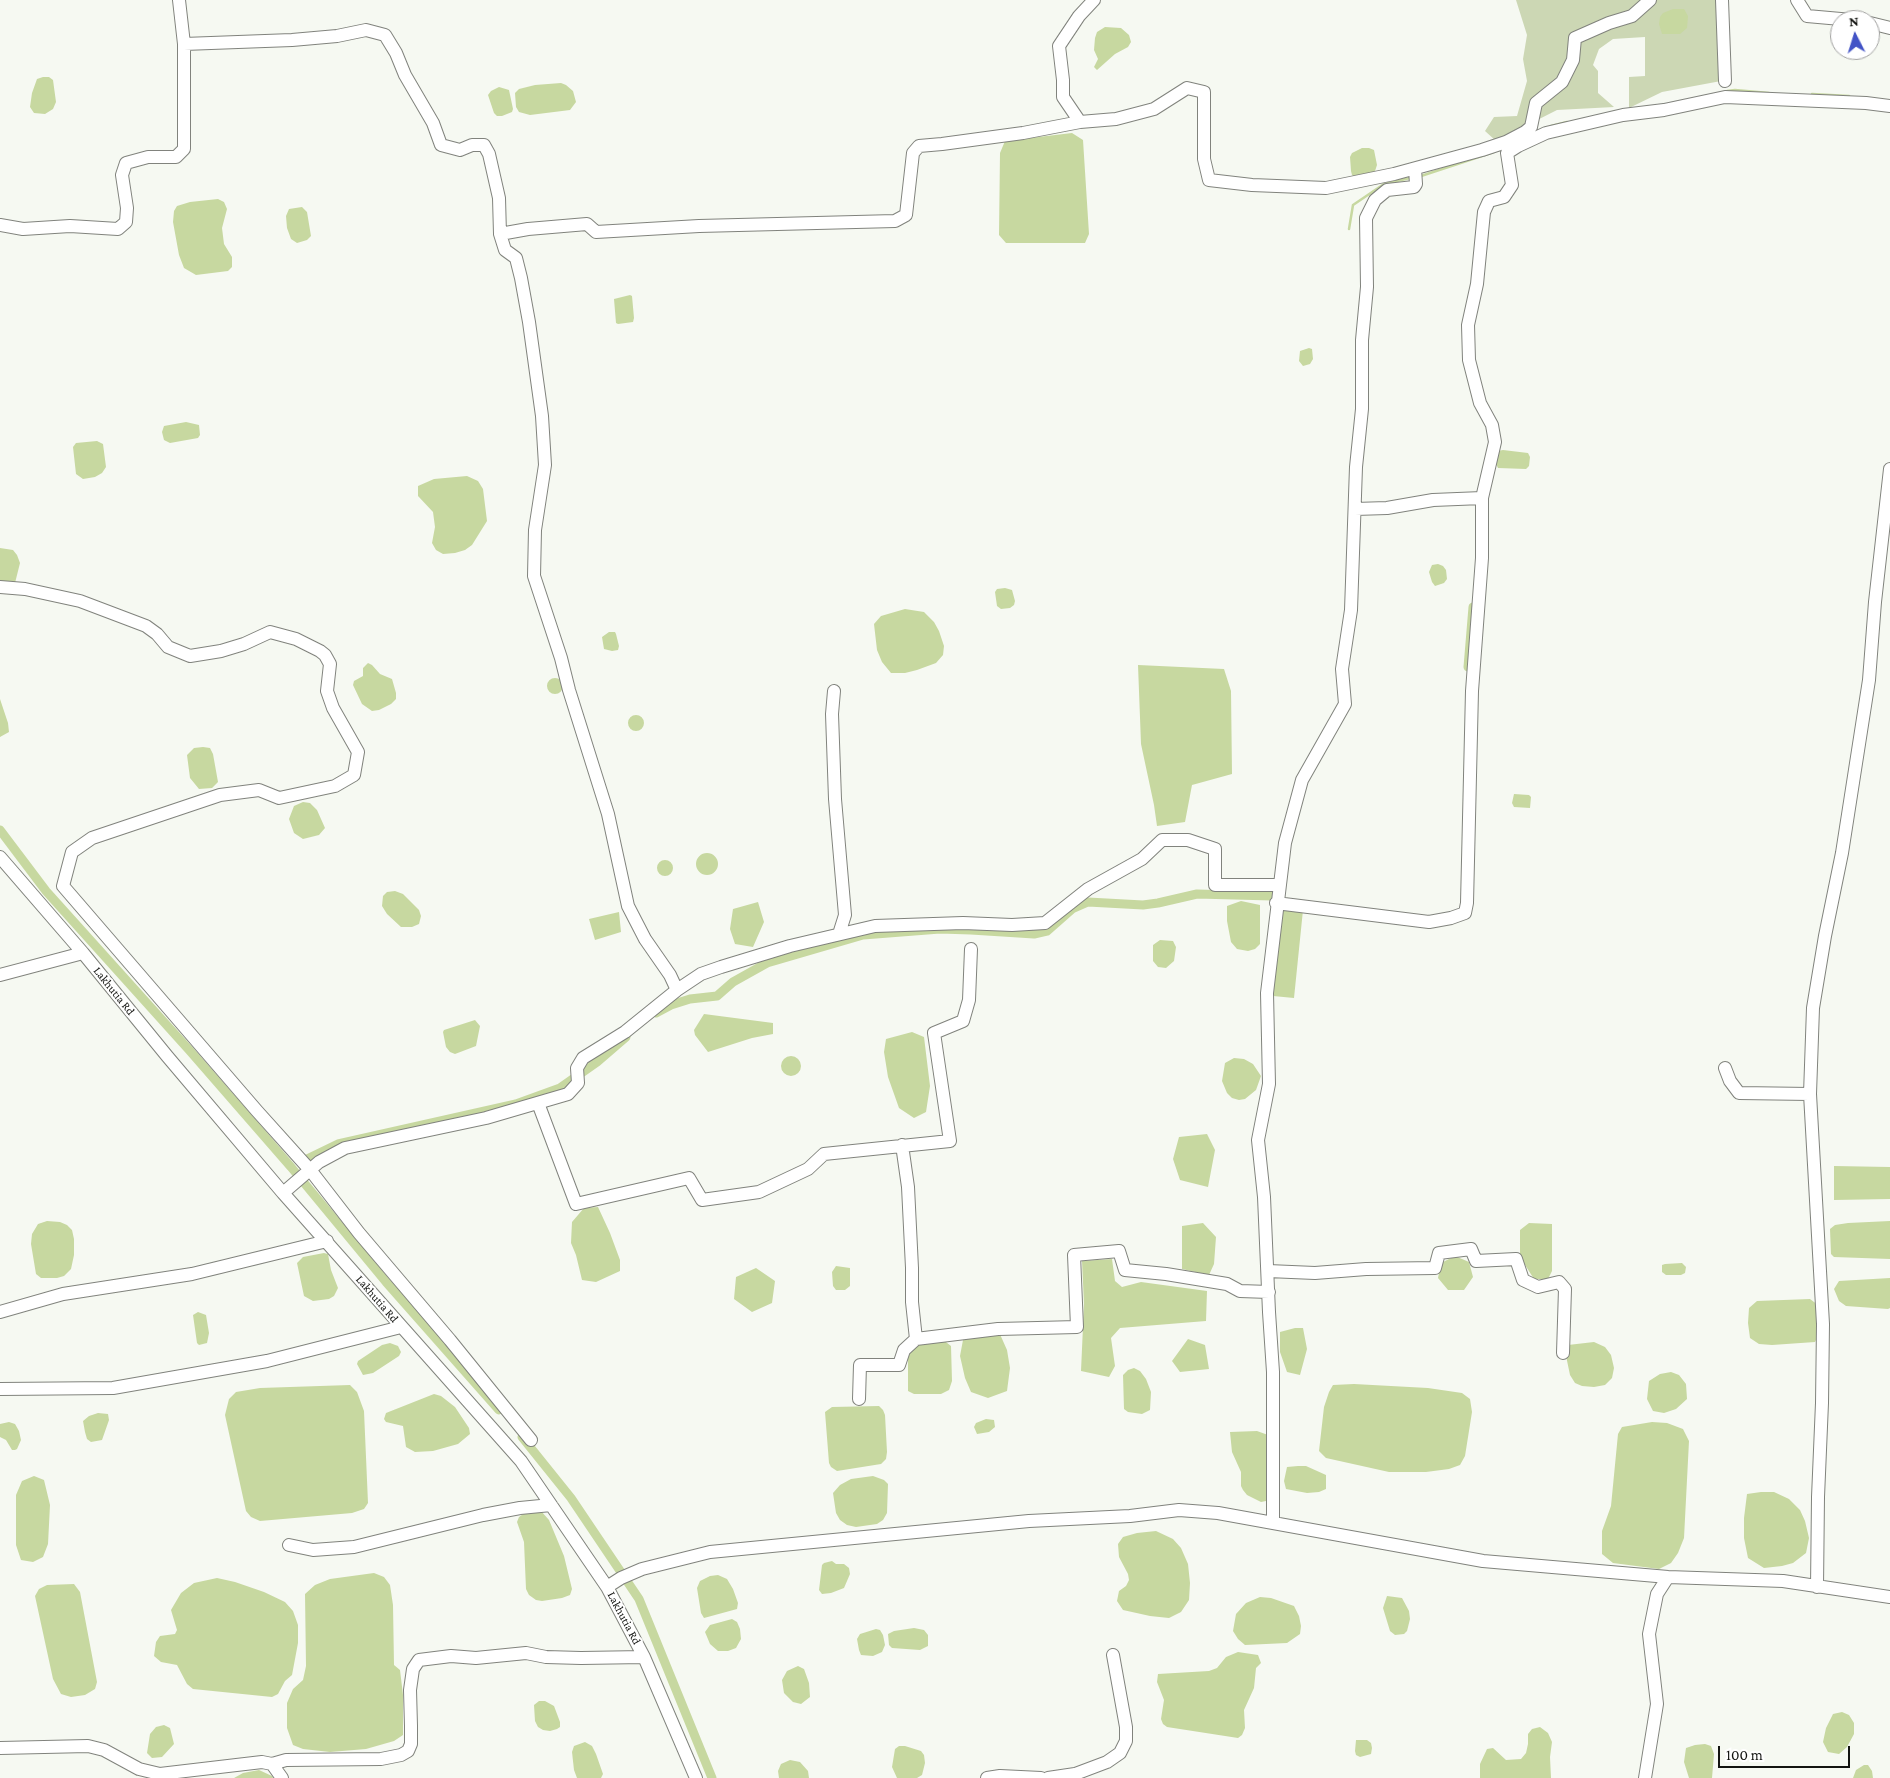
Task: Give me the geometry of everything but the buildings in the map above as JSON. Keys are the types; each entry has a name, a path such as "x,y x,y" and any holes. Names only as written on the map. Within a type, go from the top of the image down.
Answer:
{"street":[{"path":"0,225 23,229 70,226 118,229 126,222 127,208 122,175 126,163 148,157 176,157 184,149 184,44 179,0"},
{"path":"1080,122 1063,97 1059,46 1094,0"},
{"path":"500,234 528,229 587,224 596,232 700,226 895,221 906,216 913,153 919,146 1023,133 1080,122 1116,119 1154,109 1187,88 1204,92 1204,159 1209,180 1252,185 1326,188 1415,169 1490,147 1526,132 1531,127 1536,103 1562,82 1573,60 1575,38 1609,23 1632,16 1650,0"},
{"path":"1722,0 1725,81"},
{"path":"1797,0 1806,16 1830,18"},
{"path":"184,44 292,40 337,36 366,30 384,35 396,52 405,76 433,123 441,145 460,150 484,145 489,154 499,198 500,234 506,250 516,258 521,278 542,416 546,465 535,530 534,576 608,814 628,906 645,939 670,975 677,990"},
{"path":"1276,903 1429,922 1451,918 1464,913 1467,903 1472,691 1482,558 1482,498 1495,442 1492,425 1480,403 1468,360 1468,326 1476,284 1484,212 1489,201 1504,197 1512,185 1507,153 1546,133 1624,115 1664,110 1725,97 1866,103 1890,106"},
{"path":"1272,1523 1273,1372 1264,1197 1258,1140 1269,1084 1267,992 1276,903 1285,843 1302,780 1345,704 1342,669 1351,610 1356,467 1362,409 1362,340 1367,286 1366,218 1375,200 1387,190 1414,187 1416,184 1415,169"},
{"path":"1817,1587 1823,1324 1810,1094 1813,1008 1842,852 1869,680 1875,602 1890,469"},
{"path":"1355,509 1387,508 1433,500 1482,498"},
{"path":"0,588 24,588 80,600 146,626 168,646 190,656 221,651 244,644 270,632 296,638 325,655 330,664 327,691 333,708 358,752 354,775 335,786 278,798 259,790 220,795 92,838 72,852 63,886 256,1111 311,1171 359,1233 450,1340 531,1440"},
{"path":"834,691 832,714 834,799 845,915 839,934"},
{"path":"283,1193 311,1171 319,1162 345,1148 486,1118 568,1094 578,1083 577,1068 583,1058 625,1032 677,990 701,974 721,967 790,946 875,926 963,922 1012,925 1045,923 1088,889 1142,859 1162,840 1188,840 1215,849 1215,885 1278,885"},
{"name":"Lakhutia Rd","path":"0,857 83,953 283,1193 521,1461 607,1587 644,1657 696,1778"},
{"path":"538,1103 576,1204 690,1178 702,1200 759,1192 808,1169 824,1154 950,1141 934,1033 963,1021 969,1000 971,949"},
{"path":"0,975 83,953"},
{"path":"1725,1068 1730,1081 1739,1094 1810,1094"},
{"path":"902,1145 908,1187 912,1302 916,1339"},
{"path":"0,1312 63,1294 192,1274 326,1241"},
{"path":"1268,1271 1315,1273 1366,1269 1435,1268 1440,1253 1471,1249 1476,1261 1516,1259 1523,1280 1538,1288 1560,1282 1565,1289 1563,1353"},
{"path":"859,1399 860,1365 899,1365 904,1350 916,1339 998,1329 1077,1327 1074,1255 1119,1251 1125,1270 1166,1274 1227,1284 1240,1291 1269,1292"},
{"path":"0,1389 113,1388 266,1360 401,1327"},
{"path":"289,1546 313,1550 354,1546 483,1515 551,1504"},
{"path":"607,1587 642,1569 710,1552 1029,1521 1130,1516 1179,1510 1218,1513 1483,1561 1668,1577 1783,1582 1890,1597"},
{"path":"1645,1778 1657,1704 1648,1634 1657,1594 1668,1577"},
{"path":"0,1748 88,1746 104,1750 139,1769 160,1774 262,1762 272,1764 286,1760 382,1759 401,1755 408,1751 411,1744 410,1690 413,1669 419,1660 451,1656 476,1658 526,1653 582,1658 644,1657"},
{"path":"1048,1778 1075,1774 1107,1762 1120,1753 1126,1741 1126,1727 1114,1655"},
{"path":"272,1764 282,1778"},
{"path":"987,1778 1000,1776 1041,1778"}],"shaded area":[{"path":"1516,0 1718,0 1721,81 1662,92 1629,108 1629,77 1645,76 1645,37 1613,39 1599,49 1593,65 1598,71 1598,93 1614,107 1557,110 1496,141 1485,131 1494,117 1517,116 1527,81 1523,59 1527,35"},
{"path":"1673,9 1684,9 1688,16 1687,28 1680,34 1662,34 1659,24 1660,17 1663,13"},
{"path":"1105,27 1121,28 1129,35 1131,42 1128,47 1115,54 1097,70 1094,67 1098,59 1094,50 1095,38 1097,32"},
{"path":"49,77 53,80 56,102 53,109 45,114 34,113 30,107 32,93 37,79"},
{"path":"561,83 573,91 576,102 570,110 530,115 519,112 516,107 515,93 519,89 535,85"},
{"path":"499,87 509,90 513,109 512,112 502,116 497,116 494,113 488,95"},
{"path":"1072,133 1083,140 1089,234 1085,243 1006,243 999,235 1000,153 1005,141"},
{"path":"1362,148 1374,150 1377,165 1375,171 1371,174 1356,178 1352,175 1350,157 1352,153"},
{"path":"218,199 224,202 227,209 222,228 224,244 232,257 232,267 228,271 196,275 184,268 179,255 173,222 174,211 177,206 190,202"},
{"path":"302,207 307,212 311,236 307,240 297,243 291,239 287,228 286,216 289,209"},
{"path":"632,296 633,322 618,324 616,323 614,299"},
{"path":"1312,349 1313,359 1310,364 1303,366 1299,361 1300,351"},
{"path":"186,422 199,425 200,435 198,438 170,443 164,440 162,432 164,426"},
{"path":"97,441 103,444 106,467 102,473 95,477 83,479 76,474 73,447 76,443"},
{"path":"1498,451 1528,453 1530,457 1529,466 1526,469 1498,468 1494,460"},
{"path":"467,476 478,481 483,489 487,521 472,545 465,550 443,554 436,550 432,543 435,527 433,512 418,496 418,486 434,479"},
{"path":"0,548 13,550 20,563 15,583 0,587"},
{"path":"1438,564 1446,570 1447,579 1444,583 1435,586 1429,572 1432,565"},
{"path":"1005,588 1012,590 1015,601 1014,605 1010,608 1001,609 997,606 995,592 997,589"},
{"path":"905,609 924,612 934,622 944,646 943,655 936,663 917,670 905,673 891,673 882,662 877,650 874,624 881,616"},
{"path":"609,632 615,632 616,634 618,650 604,649 602,637"},
{"path":"368,663 380,674 392,679 396,693 396,699 391,704 379,710 372,711 362,704 353,685 354,681 363,676 363,668"},
{"path":"1138,665 1224,669 1231,691 1232,774 1192,785 1185,822 1157,826 1141,744"},
{"path":"555,678 561,680 563,686 561,692 555,694 549,692 547,686 549,680"},
{"path":"0,699 9,732 0,737"},
{"path":"636,715 644,723 636,731 628,723"},
{"path":"194,748 210,748 213,754 218,782 212,788 199,789 190,778 187,755"},
{"path":"1514,794 1529,795 1531,797 1530,808 1514,807 1512,803"},
{"path":"303,802 310,803 317,810 325,828 319,835 303,839 294,833 289,819 294,806"},
{"path":"707,853 715,856 718,864 715,872 707,875 699,872 696,864 699,856"},
{"path":"665,860 673,868 665,876 657,868"},
{"path":"395,891 403,894 419,910 421,916 419,924 412,927 401,927 387,914 382,906 383,896 387,892"},
{"path":"1241,901 1260,905 1260,944 1255,949 1248,951 1237,949 1231,942 1227,921 1227,906"},
{"path":"758,902 764,922 753,947 735,944 730,929 733,909"},
{"path":"1283,908 1303,910 1294,998 1273,996"},
{"path":"619,912 621,932 595,940 589,919"},
{"path":"1160,940 1173,941 1176,947 1174,961 1166,968 1158,967 1153,961 1153,945"},
{"path":"704,1014 773,1023 773,1034 752,1038 708,1052 695,1035 694,1030"},
{"path":"475,1020 480,1026 476,1046 455,1054 450,1052 446,1047 444,1030"},
{"path":"912,1032 924,1037 930,1086 926,1112 914,1118 899,1108 888,1077 884,1052 886,1039"},
{"path":"787,1056 795,1056 801,1062 801,1070 795,1076 787,1076 781,1070 781,1062"},
{"path":"1234,1058 1244,1059 1253,1064 1261,1076 1256,1090 1245,1099 1232,1098 1227,1093 1222,1081 1225,1063"},
{"path":"1207,1134 1215,1150 1208,1187 1180,1180 1173,1159 1179,1137"},
{"path":"1834,1166 1890,1167 1890,1199 1834,1200"},
{"path":"598,1207 620,1260 620,1271 596,1282 582,1280 571,1243 572,1222 584,1208"},
{"path":"47,1221 60,1222 67,1225 72,1230 74,1239 74,1255 71,1269 64,1276 57,1278 41,1278 36,1274 31,1244 32,1234 38,1224"},
{"path":"1890,1221 1890,1259 1834,1257 1831,1254 1830,1229 1835,1225"},
{"path":"1203,1223 1216,1237 1214,1264 1209,1275 1182,1269 1182,1226"},
{"path":"1529,1223 1552,1224 1552,1271 1548,1279 1534,1279 1520,1257 1520,1230"},
{"path":"328,1254 331,1270 338,1288 334,1296 329,1299 313,1301 304,1296 297,1263 303,1257"},
{"path":"1455,1256 1469,1262 1473,1277 1464,1290 1448,1290 1438,1278 1441,1263"},
{"path":"1112,1259 1115,1281 1122,1287 1141,1282 1207,1291 1206,1321 1120,1328 1111,1338 1115,1366 1109,1377 1081,1371 1084,1304 1082,1261"},
{"path":"1682,1263 1686,1267 1685,1273 1681,1275 1666,1275 1662,1272 1662,1265"},
{"path":"836,1266 850,1268 850,1286 845,1290 836,1290 833,1286 832,1272"},
{"path":"756,1268 775,1281 772,1303 752,1312 734,1299 736,1277"},
{"path":"1890,1278 1890,1308 1888,1309 1846,1306 1839,1301 1834,1289 1839,1281"},
{"path":"1810,1299 1818,1305 1817,1338 1815,1342 1772,1345 1759,1344 1750,1338 1749,1308 1757,1301"},
{"path":"198,1312 206,1315 209,1333 207,1343 199,1345 197,1343 193,1315"},
{"path":"1303,1328 1307,1349 1300,1375 1287,1372 1280,1352 1280,1332"},
{"path":"999,1332 1007,1350 1010,1368 1007,1391 988,1398 971,1392 965,1378 960,1356 963,1340 983,1333"},
{"path":"942,1339 951,1346 952,1381 949,1390 941,1394 914,1394 908,1391 908,1351 915,1342"},
{"path":"1188,1339 1205,1345 1209,1369 1180,1372 1172,1361"},
{"path":"1594,1342 1605,1347 1611,1355 1614,1368 1612,1378 1605,1385 1594,1387 1582,1386 1575,1383 1570,1375 1565,1351 1568,1345"},
{"path":"390,1343 398,1346 401,1352 399,1356 373,1373 363,1375 357,1364 358,1361 382,1345"},
{"path":"1134,1368 1140,1371 1146,1379 1151,1392 1150,1410 1142,1414 1128,1412 1124,1409 1123,1375 1128,1370"},
{"path":"1671,1372 1679,1375 1686,1384 1687,1399 1676,1409 1664,1413 1653,1411 1647,1399 1649,1381 1660,1374"},
{"path":"1354,1384 1428,1388 1462,1393 1470,1399 1472,1412 1465,1456 1460,1465 1449,1469 1426,1472 1389,1472 1326,1458 1319,1451 1324,1407 1329,1392 1333,1385"},
{"path":"350,1385 357,1392 364,1411 368,1503 364,1509 352,1513 260,1521 251,1517 246,1511 225,1415 229,1399 236,1392 260,1388"},
{"path":"434,1394 441,1396 455,1407 469,1428 470,1434 458,1444 433,1451 415,1452 406,1447 403,1426 386,1422 384,1419 386,1413"},
{"path":"879,1406 885,1415 886,1459 881,1464 837,1471 831,1467 829,1463 825,1412 832,1407"},
{"path":"98,1413 108,1414 109,1420 102,1440 91,1442 87,1439 83,1421 89,1416"},
{"path":"986,1419 994,1420 995,1427 989,1432 977,1434 974,1427 976,1423"},
{"path":"9,1422 15,1424 21,1440 15,1450 12,1450 6,1440 0,1437 0,1424"},
{"path":"1652,1422 1667,1423 1683,1429 1689,1441 1684,1538 1678,1553 1671,1563 1659,1569 1613,1563 1602,1554 1602,1531 1611,1506 1618,1434 1622,1427"},
{"path":"1257,1431 1268,1435 1269,1493 1266,1501 1261,1502 1247,1495 1241,1486 1241,1472 1232,1452 1230,1432"},
{"path":"1306,1466 1326,1475 1326,1489 1307,1493 1286,1489 1284,1481 1287,1467"},
{"path":"34,1476 44,1480 50,1505 48,1544 43,1557 33,1562 21,1560 16,1545 16,1495 22,1481"},
{"path":"873,1476 884,1480 888,1484 887,1513 883,1520 877,1524 856,1527 847,1525 840,1520 836,1513 833,1493 840,1485 851,1479"},
{"path":"1774,1492 1789,1499 1800,1510 1805,1521 1809,1538 1806,1553 1793,1563 1764,1568 1748,1558 1744,1538 1747,1494"},
{"path":"541,1511 549,1520 564,1556 572,1589 570,1595 542,1601 536,1600 529,1595 526,1589 524,1542 517,1522 519,1517 526,1512"},
{"path":"1156,1531 1173,1539 1181,1548 1188,1564 1189,1600 1181,1612 1169,1618 1123,1610 1117,1601 1119,1591 1126,1586 1129,1580 1119,1557 1118,1544 1123,1537"},
{"path":"832,1561 836,1564 844,1564 849,1568 850,1574 844,1588 822,1594 819,1590 822,1565"},
{"path":"374,1573 384,1577 390,1585 393,1605 394,1665 400,1670 403,1695 403,1735 394,1741 366,1749 330,1752 303,1749 293,1745 287,1728 287,1703 293,1689 303,1680 306,1666 305,1594 315,1585 330,1579"},
{"path":"718,1575 727,1579 733,1589 738,1603 737,1609 704,1618 701,1613 697,1588 700,1581 710,1576"},
{"path":"217,1578 264,1592 285,1602 293,1611 298,1625 298,1643 292,1675 285,1681 278,1694 272,1697 193,1689 187,1684 177,1665 161,1662 154,1656 156,1642 160,1636 175,1634 177,1630 171,1610 181,1593 194,1583"},
{"path":"74,1584 80,1592 97,1682 95,1689 85,1695 71,1697 61,1694 53,1679 35,1596 39,1589 47,1585"},
{"path":"1387,1596 1402,1598 1409,1611 1410,1619 1407,1631 1404,1634 1395,1635 1390,1631 1383,1608"},
{"path":"1260,1597 1271,1598 1294,1606 1299,1616 1300,1634 1287,1643 1245,1645 1238,1639 1233,1631 1236,1614 1246,1603"},
{"path":"732,1619 737,1622 741,1639 736,1648 728,1651 718,1651 710,1644 705,1632 710,1625"},
{"path":"914,1628 924,1630 928,1635 928,1646 920,1650 892,1648 889,1645 888,1634 894,1631"},
{"path":"876,1629 880,1630 883,1635 885,1645 882,1652 873,1656 861,1655 857,1639 860,1634"},
{"path":"1238,1652 1258,1655 1261,1663 1256,1668 1254,1688 1244,1710 1245,1728 1242,1735 1238,1738 1167,1727 1163,1724 1161,1719 1164,1700 1157,1682 1158,1674 1209,1671 1217,1668 1226,1657"},
{"path":"798,1666 804,1669 809,1683 810,1697 801,1704 793,1702 784,1693 782,1680 787,1671"},
{"path":"539,1701 545,1701 554,1706 560,1727 550,1731 538,1727 535,1721 534,1705"},
{"path":"1842,1712 1849,1715 1854,1723 1854,1734 1847,1747 1839,1754 1828,1752 1823,1742 1826,1728 1833,1714"},
{"path":"164,1725 170,1728 174,1744 162,1757 152,1758 147,1753 150,1734 156,1727"},
{"path":"1540,1727 1548,1733 1552,1742 1550,1757 1551,1778 1480,1778 1480,1764 1487,1749 1493,1748 1506,1760 1521,1759 1526,1753 1528,1734 1532,1729"},
{"path":"1356,1740 1367,1740 1371,1743 1371,1754 1360,1757 1356,1755"},
{"path":"585,1742 592,1746 596,1754 603,1774 601,1778 577,1778 572,1752 574,1746"},
{"path":"1705,1744 1711,1746 1714,1754 1712,1778 1689,1778 1684,1762 1686,1748"},
{"path":"899,1746 921,1751 924,1755 925,1763 922,1775 917,1778 897,1778 892,1767 895,1749"},
{"path":"790,1760 800,1762 808,1771 809,1778 779,1778 778,1771 781,1764"},
{"path":"1864,1765 1868,1765 1872,1771 1873,1778 1853,1778 1856,1770"},
{"path":"259,1770 273,1778 234,1778 243,1773"}],"waterway":[{"path":"1727,91 1769,93"},
{"path":"1812,94 1849,96"},
{"path":"1551,126 1567,122"},
{"path":"1421,176 1494,152"},
{"path":"1349,229 1353,205 1384,184 1410,178"},
{"path":"1468,667 1473,607"},
{"path":"0,830 46,891 190,1051 291,1167 386,1282 499,1410"},
{"path":"656,1013 671,1005 690,999 717,996 733,982 767,963 863,935 940,929 1034,934 1047,931 1072,909 1088,902 1143,905 1197,894 1272,896"},
{"path":"307,1159 338,1144 516,1104 560,1088 597,1062 626,1037"},
{"path":"522,1437 571,1498 639,1599 712,1778"}]}
